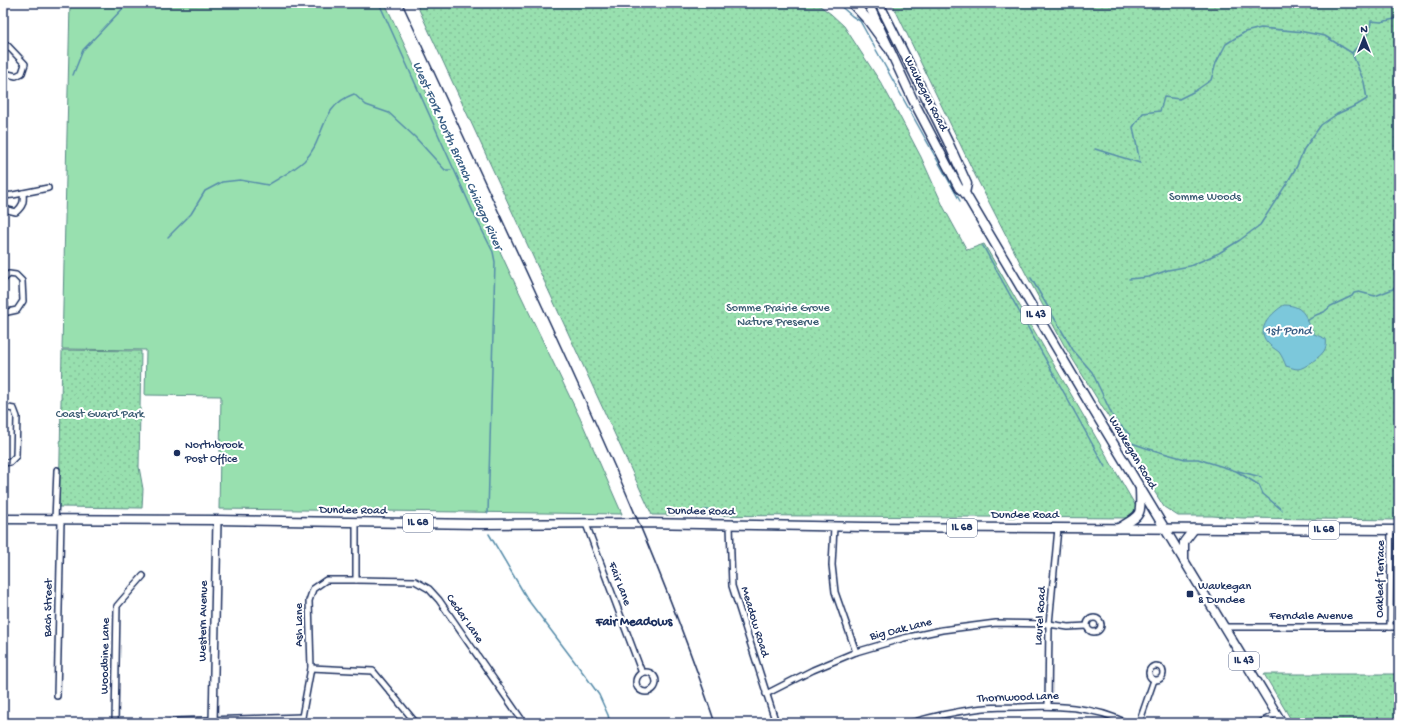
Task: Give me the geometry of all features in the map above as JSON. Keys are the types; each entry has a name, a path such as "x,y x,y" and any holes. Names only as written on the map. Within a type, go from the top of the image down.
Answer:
{"highway":[{"path":"852,3 869,20 888,47"}],"main road":[{"name":"Waukegan Road","path":"868,3 913,100 959,188 966,192 1088,403 1282,723"},
{"name":"Waukegan Road","path":"879,3 948,142 967,184 966,192"},
{"path":"1118,529 1138,517 1141,509 1140,488"},
{"name":"Dundee Road","path":"3,520 217,520 480,524 644,523 834,527 1395,530"},
{"path":"1184,562 1184,542 1194,529"}],"street":[{"path":"3,44 8,46 25,64 22,73 16,76 8,74 3,70"},
{"path":"3,196 23,194 48,188"},
{"path":"3,206 8,210 16,212 22,207 24,201 23,194"},
{"path":"3,280 9,274 16,275 22,281 24,301 17,310 3,312 5,305 3,295"},
{"path":"3,407 14,409 17,417 16,456 10,462 3,463"},
{"name":"Bach Street","path":"57,470 57,696"},
{"name":"Western Avenue","path":"213,721 217,520"},
{"path":"356,523 356,580"},
{"name":"Fair Lane","path":"586,524 642,673"},
{"name":"Meadow Road","path":"730,525 732,586 776,723"},
{"path":"834,527 832,565 835,592 856,652"},
{"name":"Laurel Road","path":"1048,706 1049,624 1058,528"},
{"name":"Oakleaf Terrace","path":"1390,627 1395,530"},
{"name":"Woodbine Lane","path":"115,723 117,606 143,576"},
{"name":"Ash Lane","path":"302,720 311,668 309,601 314,589 326,580 356,580"},
{"name":"Cedar Lane","path":"356,580 415,581 429,589 439,600 524,723"},
{"name":"Big Oak Lane","path":"766,694 813,670 856,652 904,638 942,630 996,623 1049,624 1068,627 1087,626"},
{"name":"Ferndale Avenue","path":"1224,627 1399,627"},
{"path":"311,668 373,671 414,722"},
{"name":"Fair Lane","path":"642,673 651,673 655,678 656,681 654,688 650,692 643,692 636,684 637,678 642,673"},
{"path":"1139,723 1154,680"},
{"name":"Thornwood Lane","path":"910,723 930,717 977,709 1048,706 1075,707 1118,718 1127,723"},
{"path":"1260,723 1276,714"},
{"path":"168,723 175,721 302,720"}],"green space":[{"path":"227,3 385,3 510,273 580,418 622,514 219,509 221,396 145,395 146,350 62,349 70,4 227,5"},
{"name":"Somme Prairie Grove Nature Preserve","path":"416,3 816,3 844,26 883,86 921,157 944,208 967,250 984,244 1138,510 1132,518 652,515"},
{"name":"Somme Woods","path":"892,3 1399,3 1399,520 1178,516 1164,507 1064,345 975,175"},
{"name":"Coast Guard Park","path":"62,350 141,351 139,467 143,489 142,508 59,507"},
{"path":"1264,674 1399,674 1399,723 1293,723"}],"water":[{"name":"1st Pond","path":"1284,305 1301,310 1314,334 1326,339 1325,350 1312,362 1298,369 1286,366 1279,352 1268,343 1264,337 1263,331 1267,321"}],"waterway":[{"path":"73,75 83,50 128,3"},
{"name":"West Fork North Branch Chicago River","path":"379,3 474,214 493,252 495,262 488,513"},
{"path":"837,3 860,21 960,201"},
{"path":"1352,53 1370,31 1371,21 1381,22 1399,18"},
{"path":"1095,149 1140,163 1133,127 1143,113 1160,111 1164,97 1179,99 1195,91 1211,80 1216,63 1226,44 1245,32 1261,28 1304,32 1325,36 1352,53 1364,82 1367,99 1337,114 1321,125 1304,149 1297,166 1260,225 1219,253 1190,266 1168,270 1149,277 1129,279"},
{"path":"168,237 191,214 205,191 222,182 240,180 268,185 291,171 304,161 311,153 328,115 334,107 342,100 354,94 366,105 389,113 415,137 445,170 451,170"},
{"path":"983,246 1105,467"},
{"path":"1031,278 1073,350 1092,372 1114,419 1129,434 1129,442 1185,459 1198,459 1236,471 1259,485 1263,494 1282,510"},
{"path":"1307,321 1324,312 1331,306 1352,296 1354,293 1359,292 1375,296 1393,289 1394,287 1399,288"},
{"path":"1238,471 1261,477"},
{"path":"704,510 719,510"},
{"name":"West Fork North Branch Chicago River","path":"489,534 528,600 599,695 610,723"}],"railway":[{"path":"402,3 567,359 635,513 677,617 715,723"}],"place":[{"name":"Northbrook Post Office","path":"177,453"},
{"name":"Waukegan & Dundee","path":"1190,594"}],"district":[{"name":"Fair Meadows","path":"634,622"}]}
